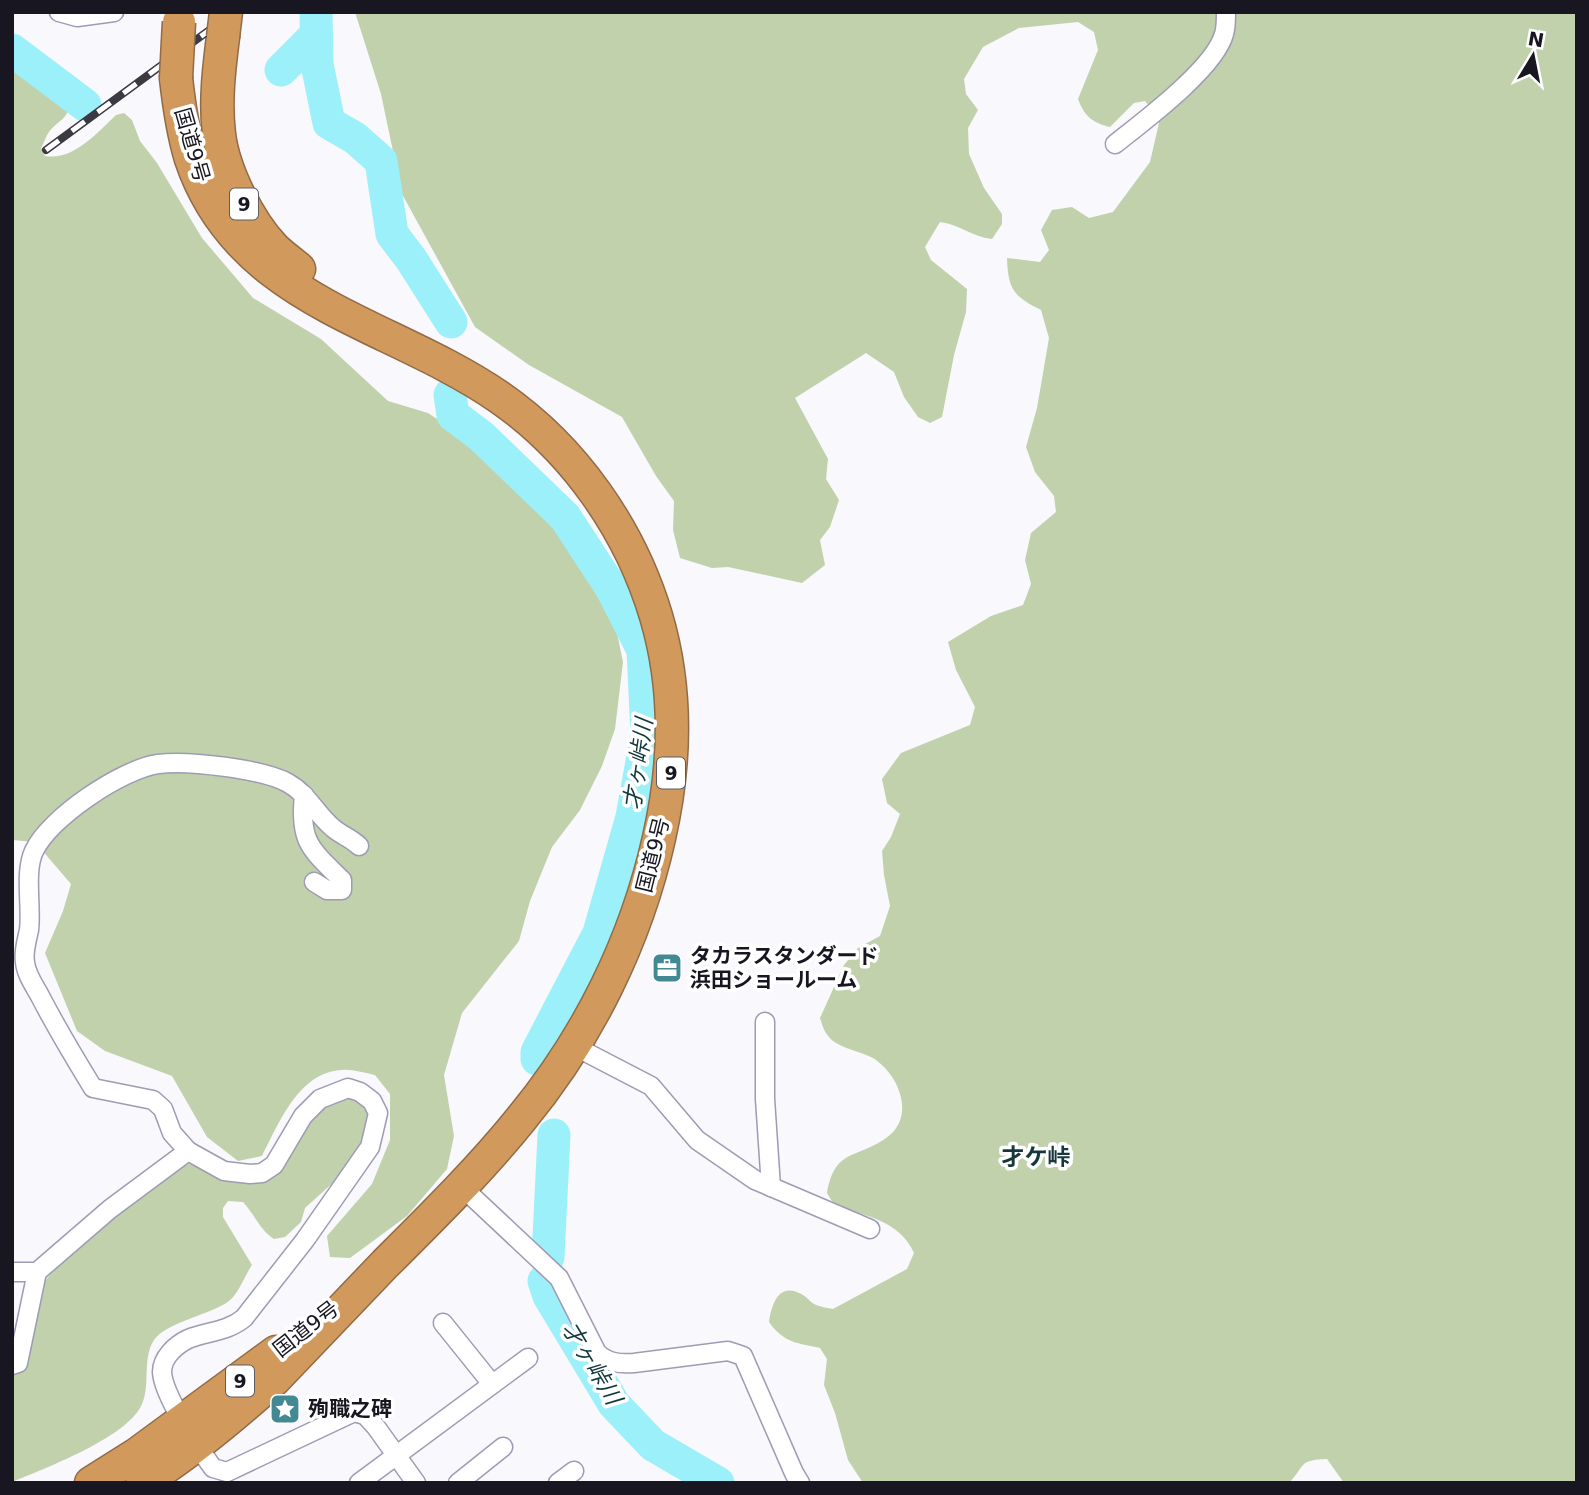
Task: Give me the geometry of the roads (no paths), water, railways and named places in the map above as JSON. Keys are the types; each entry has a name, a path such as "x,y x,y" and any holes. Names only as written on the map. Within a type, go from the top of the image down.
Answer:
{"highway":[{"name":"国道9号","path":"91,1483 190,1433 235,1415 275,1379 461,1186 525,1115 574,1046 607,985 650,876 671,770 673,737 668,670 662,636 649,592 616,523 582,475 523,415 486,388 293,286 260,263 237,240 218,215 201,184 185,138 176,78 180,17"},
{"name":"国道9号","path":"224,25 218,83 219,136 225,159 245,206 274,248 364,324"},
{"name":"国道9号","path":"142,1483 190,1433"}],"street":[{"path":"59,12 77,17 114,12"},
{"path":"1115,144 1213,56 1224,35 1226,12"},
{"path":"359,846 333,828 304,794 274,776 195,764 157,764 114,781 59,819 41,840 33,853 29,926 24,960 40,997 93,1088 153,1100 163,1109 172,1133 188,1151 224,1171 262,1173 274,1165 303,1116 328,1095 348,1088 360,1092 372,1101 378,1113 370,1147 305,1240 244,1318 223,1330 188,1339 167,1355 162,1372 190,1433 213,1468 227,1472 354,1412 365,1415 416,1483"},
{"path":"304,794 303,832 306,840 342,880 342,890 327,890 314,882"},
{"path":"765,1022 765,1099 771,1187"},
{"path":"574,1046 651,1086 697,1140 755,1180 870,1229"},
{"path":"12,1365 18,1363 37,1272 110,1209 188,1151"},
{"path":"461,1186 559,1278 597,1353 605,1360 620,1364 634,1363 728,1351 743,1356 800,1483"},
{"path":"12,1272 37,1272"},
{"path":"443,1323 492,1384"},
{"path":"359,1483 528,1357"},
{"path":"458,1483 503,1447"},
{"path":"558,1483 574,1471"}],"waterway":[{"name":"才ヶ峠川","path":"316,12 317,64 329,123 355,138 381,161 392,234 451,322"},
{"path":"281,70 316,35"},
{"path":"12,50 85,105"},
{"name":"才ヶ峠川","path":"450,395 453,415 481,436 565,517 612,589 643,650 647,734 632,817 599,933 537,1052 537,1059"},
{"name":"才ヶ峠川","path":"548,1257 554,1135"},
{"name":"才ヶ峠川","path":"544,1281 549,1296 614,1404 653,1445 718,1483"}],"railway":[{"path":"46,150 234,12"}],"place":[{"name":"タカラスタンダード 浜田ショールーム","path":"667,968"},
{"name":"殉職之碑","path":"285,1409"}],"district":[{"name":"才ケ峠","path":"1036,1157"}]}
